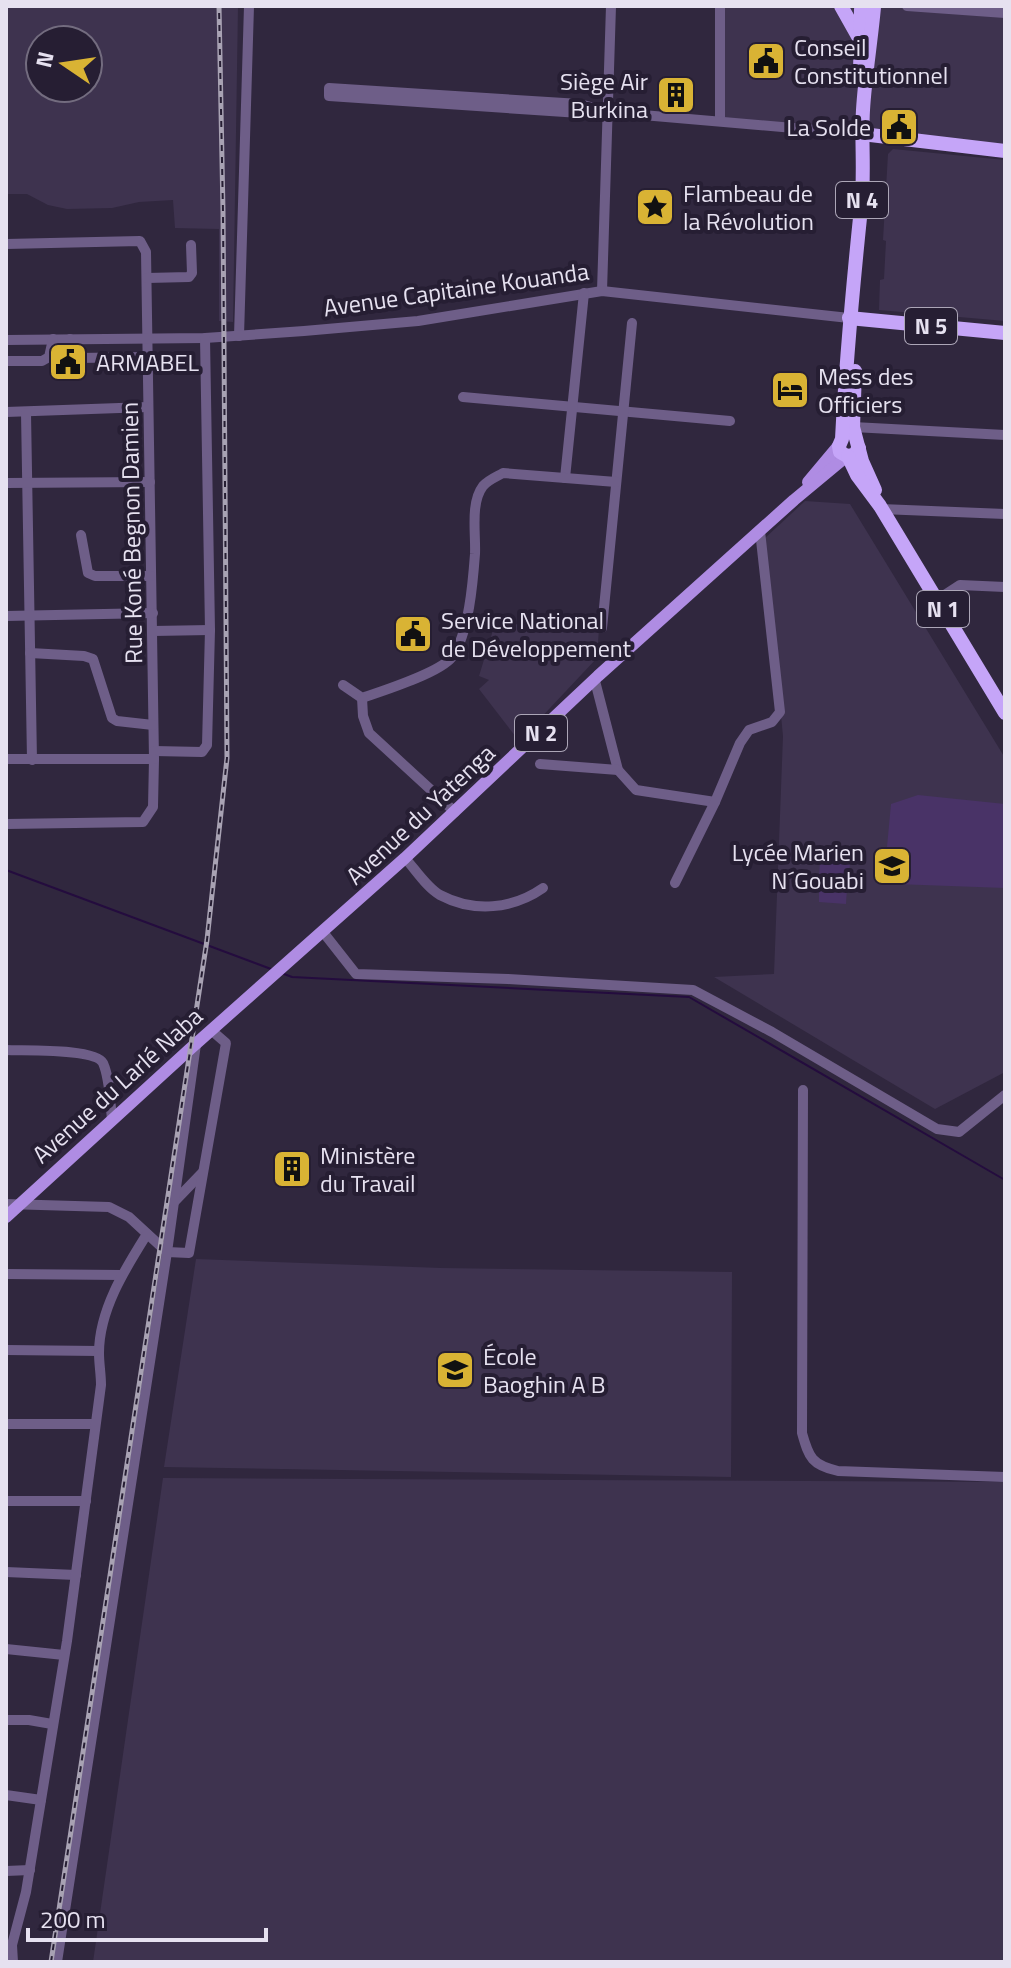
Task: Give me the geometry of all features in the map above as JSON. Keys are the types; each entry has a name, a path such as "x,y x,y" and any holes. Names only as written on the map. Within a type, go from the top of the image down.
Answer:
{"highway":[{"name":"N 4","path":"841,6 859,38 863,105"},
{"name":"N 4","path":"849,444 852,318 862,204 867,7"},
{"path":"859,38 867,7"},
{"path":"862,134 1005,151"},
{"name":"Avenue Capitaine Kouanda","path":"852,318 1005,333"},
{"name":"N 1","path":"849,444 857,475 1005,713"}],"main road":[{"name":"Avenue du Yatenga","path":"259,987 455,812 794,500 849,444"},
{"name":"Avenue du Larlé Naba","path":"6,1217 259,987"}],"street":[{"path":"239,336 249,6"},
{"path":"602,291 611,6"},
{"path":"720,6 720,121"},
{"path":"907,6 1004,10"},
{"path":"608,112 580,104 329,88 329,96 580,113 608,112 862,134"},
{"name":"Rue Koné Begnon Damien","path":"6,244 140,241 146,252 154,755 153,807 143,822 6,824"},
{"path":"147,278 189,277 192,273 191,245"},
{"name":"Avenue Capitaine Kouanda","path":"6,340 239,336 418,321 602,291 852,318"},
{"path":"565,478 584,293"},
{"path":"602,628 632,323"},
{"path":"6,759 154,755 202,752 206,748 210,630 205,338"},
{"path":"6,361 42,361 49,357 53,339"},
{"path":"70,339 69,352 77,358 148,357"},
{"path":"463,397 730,421"},
{"path":"6,412 148,407"},
{"path":"26,413 32,760"},
{"path":"849,444 1005,435"},
{"path":"362,698 399,686 452,658 464,628 475,556 476,510 481,488 492,478 503,473 616,482"},
{"path":"6,483 150,482"},
{"path":"880,508 1005,514"},
{"path":"675,883 740,743 749,730 772,722 780,712 760,531"},
{"path":"81,535 88,573 95,576 151,576"},
{"path":"937,600 960,585 1005,587"},
{"path":"6,616 153,613"},
{"path":"153,631 210,630"},
{"path":"30,653 93,659 112,718 153,725"},
{"path":"595,681 618,770 636,790 715,802"},
{"path":"343,685 362,698 369,733 455,812"},
{"path":"540,764 618,770"},
{"path":"405,858 439,895 486,908 528,898 543,888"},
{"path":"323,932 356,974 693,990 772,1032 937,1129 959,1132 1005,1095"},
{"path":"6,1204 109,1207 129,1217 167,1252 189,1253 226,1043 211,1030"},
{"path":"57,1962 167,1252 196,1044"},
{"path":"6,1050 79,1053 96,1057 104,1065 112,1119"},
{"path":"803,1090 802,1433 807,1452 819,1467 838,1471 1005,1477"},
{"path":"174,1203 202,1173"},
{"path":"13,1962 9,1945 30,1870 76,1575 101,1385 99,1351 108,1311 122,1275 147,1234"},
{"path":"6,1274 122,1275"},
{"path":"6,1350 99,1351"},
{"path":"6,1424 94,1424"},
{"path":"6,1501 86,1501"},
{"path":"6,1572 76,1575"},
{"path":"6,1649 64,1655"},
{"path":"6,1720 52,1724"},
{"path":"6,1795 41,1800"},
{"path":"6,1871 30,1870"}],"shaded area":[{"path":"6,6 238,6 233,322 219,321 219,229 175,228 173,200 139,202 112,208 67,209 48,205 27,194 6,194"},
{"path":"720,6 1005,6 1005,150 720,121"},
{"path":"893,149 1005,160 1005,321 879,310 880,280 884,279 888,154"},
{"name":"Lycée Marien N´Gouabi","path":"805,501 850,504 1005,758 1005,1072 935,1109 714,977 774,974 783,736 764,539"},
{"path":"600,613 597,658 519,741 479,689 489,680 479,676 494,627"},
{"path":"918,795 1005,804 1005,888 895,884 885,868 891,804"},
{"path":"820,860 850,862 849,878 819,877"},
{"path":"819,887 847,888 846,904 819,902"},
{"name":"École Baoghin A B","path":"196,1259 441,1268 732,1272 731,1477 164,1467"},
{"path":"163,1478 1005,1482 1005,1962 93,1962"}],"waterway":[{"path":"6,870 271,969"},
{"path":"284,974 292,977 689,997 1005,1180"}],"railway":[{"path":"51,1962 207,940 227,758 219,6"}],"place":[{"name":"Conseil Constitutionnel","path":"766,61"},
{"name":"Siège Air Burkina","path":"676,95"},
{"name":"La Solde","path":"899,127"},
{"name":"Flambeau de la Révolution","path":"655,207"},
{"name":"ARMABEL","path":"68,362"},
{"name":"Mess des Officiers","path":"790,390"},
{"name":"Service National de Développement","path":"413,634"},
{"name":"Lycée Marien N´Gouabi","path":"892,866"},
{"name":"Ministère du Travail","path":"292,1169"},
{"name":"École Baoghin A B","path":"455,1370"}]}
